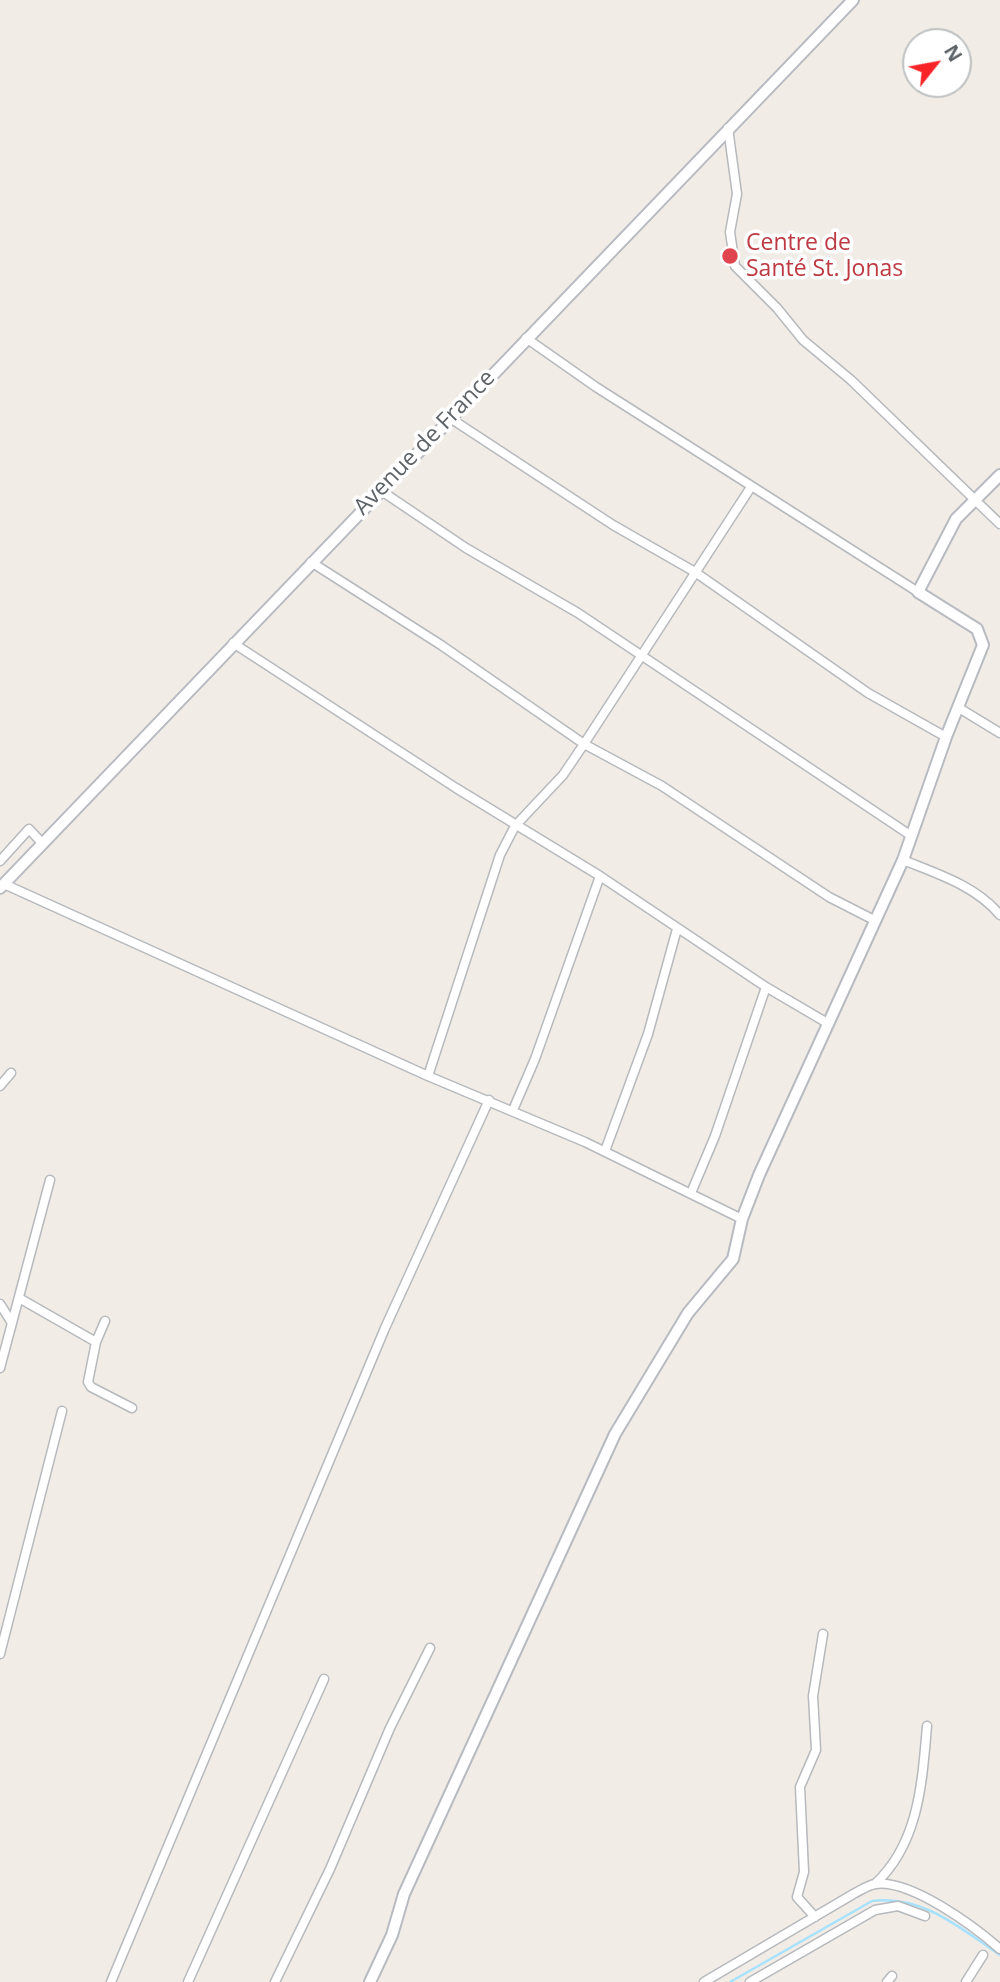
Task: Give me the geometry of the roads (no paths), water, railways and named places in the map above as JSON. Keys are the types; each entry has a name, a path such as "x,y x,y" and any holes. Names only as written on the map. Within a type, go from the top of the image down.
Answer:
{"street":[{"name":"Avenue de France","path":"2,886 853,0"},
{"path":"728,128 737,194 730,232 735,266 806,342 852,380 1000,524"},
{"path":"370,1982 392,1935 404,1894 615,1434 688,1313 733,1259 742,1219 903,860 946,737 984,645 982,636 976,629 751,487 526,338"},
{"path":"450,418 613,525 695,572 868,693 946,737"},
{"path":"918,592 950,528 1000,475"},
{"path":"428,1076 500,855 515,826 563,775 751,487"},
{"path":"380,490 466,548 578,613 639,657 910,835"},
{"path":"312,562 441,645 584,744 662,786 829,897 876,921"},
{"path":"233,643 515,826 600,876 766,987 829,1024"},
{"path":"959,708 1000,733"},
{"path":"0,861 29,829 43,844"},
{"path":"903,860 983,897 1000,915"},
{"path":"513,1110 535,1059 600,876"},
{"path":"2,886 428,1076 605,1151 742,1219"},
{"path":"605,1151 648,1034 677,929"},
{"path":"691,1193 715,1136 766,987"},
{"path":"0,1086 11,1073"},
{"path":"111,1982 385,1328 489,1100"},
{"path":"0,1368 50,1180"},
{"path":"19,1298 96,1342"},
{"path":"0,1304 12,1323"},
{"path":"105,1321 96,1342 88,1375 89,1385 132,1408"},
{"path":"0,1654 62,1411"},
{"path":"815,1917 797,1897 804,1872 799,1790 816,1750 813,1696 823,1634"},
{"path":"275,1982 330,1869 390,1728 430,1648"},
{"path":"188,1982 324,1679"},
{"path":"704,1982 876,1884 900,1855 912,1821 922,1785 927,1726"},
{"path":"876,1884 897,1887 923,1897 1000,1949"},
{"path":"750,1982 875,1910 898,1906 925,1916"},
{"path":"966,1982 983,1955"}],"waterway":[{"path":"730,1982 872,1901 891,1900 924,1908 955,1924 1000,1955"}],"place":[{"name":"Centre de Santé St. Jonas","path":"730,256"}]}
